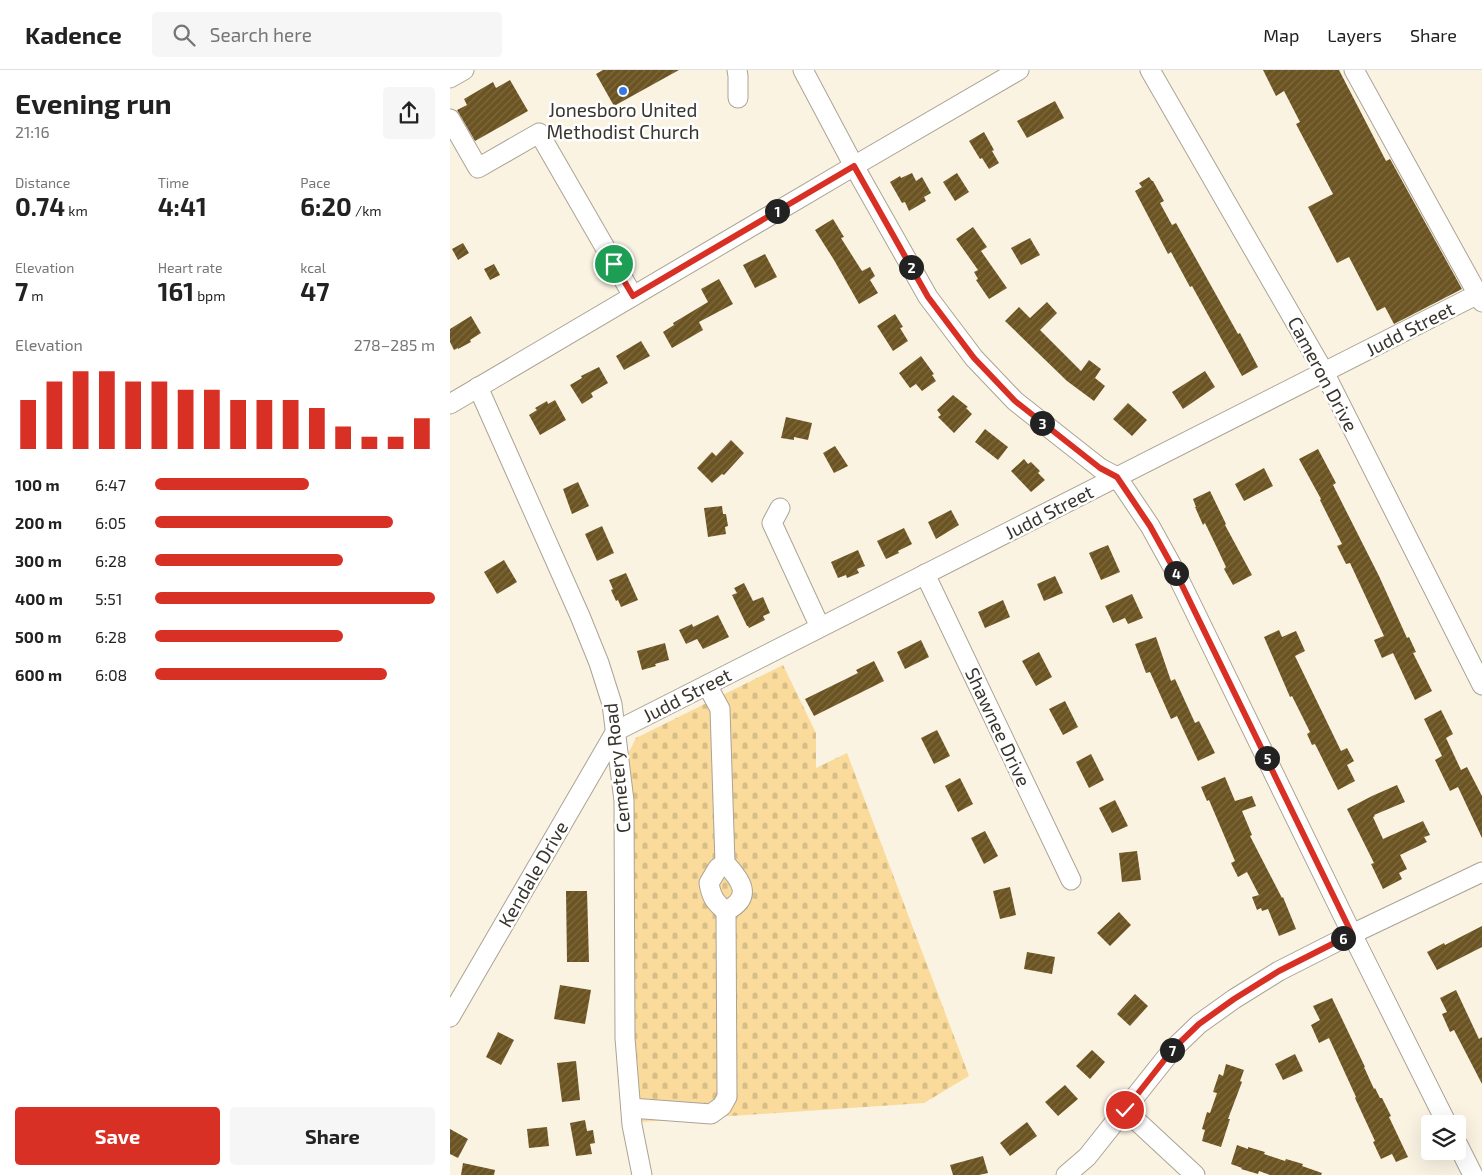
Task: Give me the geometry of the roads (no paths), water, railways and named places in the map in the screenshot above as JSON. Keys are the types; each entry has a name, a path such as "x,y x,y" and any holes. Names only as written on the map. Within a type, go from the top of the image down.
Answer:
{"street":[{"path":"450,78 464,70"},
{"path":"737,70 738,98"},
{"path":"803,70 854,166 928,297 974,358 1015,401 1100,468 1117,477 1150,526 1176,573 1442,1115"},
{"path":"450,404 1019,70"},
{"name":"Cameron Drive","path":"1150,70 1324,372 1482,685"},
{"path":"1354,70 1481,296"},
{"path":"450,119 478,168 539,133 633,296"},
{"name":"Judd Street","path":"616,731 1324,372 1481,296"},
{"name":"Cemetery Road","path":"478,387 580,616 599,663 612,704 624,801 625,1038 632,1125 642,1175"},
{"path":"780,508 772,523 820,627"},
{"name":"Shawnee Drive","path":"925,574 1071,880"},
{"path":"707,685 720,709 725,864 737,875 741,883 742,892 741,899 736,906 726,911"},
{"name":"Kendale Drive","path":"450,1017 616,731"},
{"path":"725,864 718,868 709,883 713,898 726,911"},
{"path":"1066,1175 1088,1157 1173,1049 1199,1024 1234,999 1279,971 1482,872"},
{"path":"631,1108 711,1114 722,1106 727,1097 726,911"},
{"path":"1125,1110 1196,1175"},
{"path":"1465,1160 1472,1175"}],"place":[{"name":"Jonesboro United Methodist Church","path":"623,91"}]}
